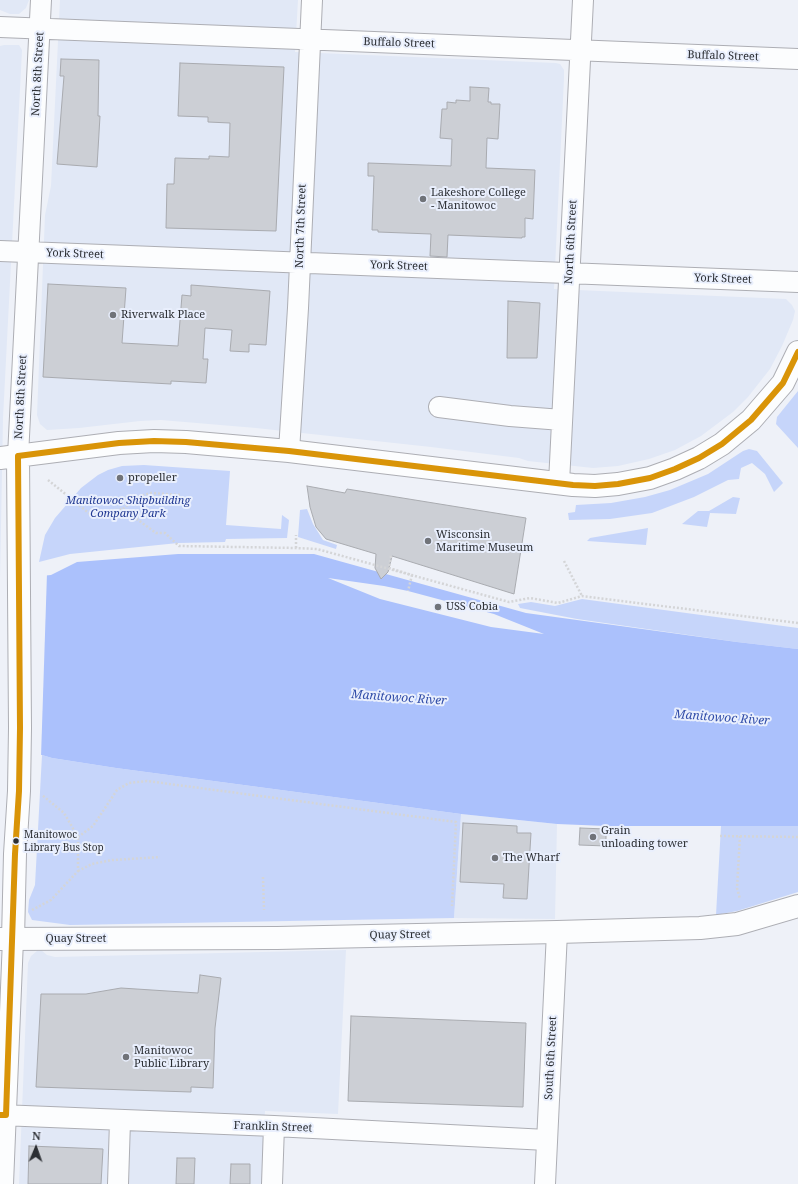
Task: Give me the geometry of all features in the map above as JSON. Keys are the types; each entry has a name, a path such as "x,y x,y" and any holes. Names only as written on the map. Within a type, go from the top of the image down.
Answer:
{"main road":[{"path":"9,457 119,443 154,441 218,444 289,451 559,483 595,486 627,483 663,474 699,458 722,444 751,420 783,383 798,352"},
{"name":"North 8th Street","path":"6,939 15,854 19,791 20,728 19,569 9,457"},
{"name":"Quay Street","path":"6,939 278,938 700,928 737,924 798,906"}],"street":[{"name":"North 8th Street","path":"9,457 29,252 41,0"},
{"name":"North 7th Street","path":"289,451 300,263 309,39 312,0"},
{"name":"North 6th Street","path":"559,483 583,0"},
{"name":"Buffalo Street","path":"0,27 798,59"},
{"name":"York Street","path":"0,251 798,282"},
{"path":"439,407 510,416 562,420"},
{"name":"South 6th Street","path":"545,1184 557,932"},
{"path":"3,1184 6,939"},
{"name":"Franklin Street","path":"3,1115 120,1121 274,1126 547,1140"},
{"path":"118,1184 120,1121"},
{"path":"272,1184 274,1126"}],"path":[{"path":"48,480 90,514 123,509 137,497 151,493 181,495"},
{"path":"123,509 156,533 165,533 179,546 317,549 509,602 530,598 558,603 582,596 798,623"},
{"path":"296,535 296,548"},
{"path":"391,556 389,568 412,575 408,591"},
{"path":"564,561 582,596"},
{"path":"78,837 93,826 117,790 129,783 147,781 456,822 452,906"},
{"path":"42,795 64,814 78,837 78,872"},
{"path":"720,836 798,837"},
{"path":"740,836 737,888 740,899"},
{"path":"28,912 50,900 78,872 92,864 112,860 160,857"},
{"path":"264,877 264,910"}],"shaded area":[{"path":"0,0 29,0 26,8 19,14 10,14 0,10"},
{"path":"60,0 298,0 295,52 560,64 564,70 564,78 554,289 786,299 795,311 793,320 782,346 770,369 748,397 733,412 701,436 675,450 649,459 618,466 593,468 528,461 519,458 431,447 256,428 161,420 47,430 40,424 37,415 45,215 51,186"},
{"path":"19,45 22,50 3,418 0,580 0,46"},
{"path":"461,814 557,824 555,919 454,918"},
{"path":"41,950 47,955 55,957 346,950 338,1114 265,1111 262,1184 19,1184 28,963 31,956 37,951"}],"green space":[{"path":"798,391 798,448 776,424 777,417"},
{"path":"749,449 757,451 783,483 774,492 765,474 752,463 741,468 739,479 728,480 694,497 652,513 610,519 569,520 568,513 575,512 576,505 611,503 645,497 670,490 708,474 743,451"},
{"name":"Manitowoc Shipbuilding Company Park","path":"144,465 230,471 226,525 281,529 282,515 289,520 287,538 226,539 225,542 178,543 70,554 39,562 45,535 55,518 81,488 98,475 108,470 122,466"},
{"path":"733,497 740,498 736,514 710,513 707,527 682,524 698,511 709,511"},
{"path":"307,509 313,524 323,540 337,545 336,549 298,537 300,510"},
{"path":"648,528 646,545 587,541 590,538"},
{"path":"582,599 798,628 798,649 737,642 577,619 520,608 518,604 531,602 555,606"},
{"path":"42,755 52,758 116,768 461,814 454,918 70,925 32,920 28,912 29,900 35,885"},
{"path":"721,826 798,826 798,892 737,911 716,915"}],"water":[{"name":"Manitowoc River","path":"178,554 314,554 526,613 798,649 798,826 606,826 557,824 461,814 116,768 52,758 42,755 0,754 0,580 51,575 77,562","holes":["328,578 384,586 494,614 544,634 491,627 380,599"]}],"pier":[{"path":"47,573 41,757 0,756 0,578"}],"building":[{"path":"61,59 99,60 98,116 100,116 97,167 57,164 64,76 60,76"},
{"path":"180,63 284,67 276,231 166,228 167,184 174,184 175,158 209,159 209,156 229,157 230,123 208,122 208,117 178,116"},
{"path":"470,87 489,88 488,102 491,102 491,104 500,104 498,139 487,138 486,168 535,170 533,219 525,218 525,237 448,235 447,257 430,256 431,234 378,232 378,230 372,230 374,176 368,176 368,163 451,166 452,139 440,138 442,109 447,109 447,102 456,103 456,100 470,101"},
{"path":"48,284 126,288 122,343 178,346 182,295 191,296 191,285 270,291 266,345 249,344 249,352 230,351 232,330 205,328 203,359 208,359 206,383 171,381 171,384 43,377"},
{"path":"508,301 540,303 537,358 507,358"},
{"name":"Wisconsin Maritime Museum","path":"307,486 345,493 347,489 526,518 514,594 392,556 388,572 381,579 375,568 376,554 326,539 316,527 310,507"},
{"name":"The Wharf","path":"463,823 517,826 517,833 531,833 527,899 503,898 504,884 460,882"},
{"name":"Grain unloading tower","path":"580,828 606,829 606,846 579,845"},
{"name":"Manitowoc Public Library","path":"200,975 221,978 215,1028 213,1088 191,1087 191,1092 36,1087 41,994 86,994 121,988 198,993"},
{"path":"351,1016 526,1023 523,1107 348,1101"},
{"path":"29,1146 103,1149 101,1184 28,1184"},
{"path":"177,1158 195,1158 194,1184 176,1184"},
{"path":"231,1164 250,1164 250,1184 230,1184"}],"transit line":[{"path":"0,1115 6,1115 15,854 19,791 18,456 119,443 154,441 186,442 289,451 573,485 595,486 618,484 650,478 675,469 699,458 722,444 751,420 783,383 798,352"}],"place":[{"name":"Lakeshore College - Manitowoc","path":"423,199"},
{"name":"Riverwalk Place","path":"113,315"},
{"name":"propeller","path":"120,478"},
{"name":"Wisconsin Maritime Museum","path":"428,541"},
{"name":"USS Cobia","path":"438,607"},
{"name":"Grain unloading tower","path":"593,837"},
{"name":"Manitowoc Library Bus Stop","path":"16,841"},
{"name":"The Wharf","path":"495,858"},
{"name":"Manitowoc Public Library","path":"126,1057"}]}
